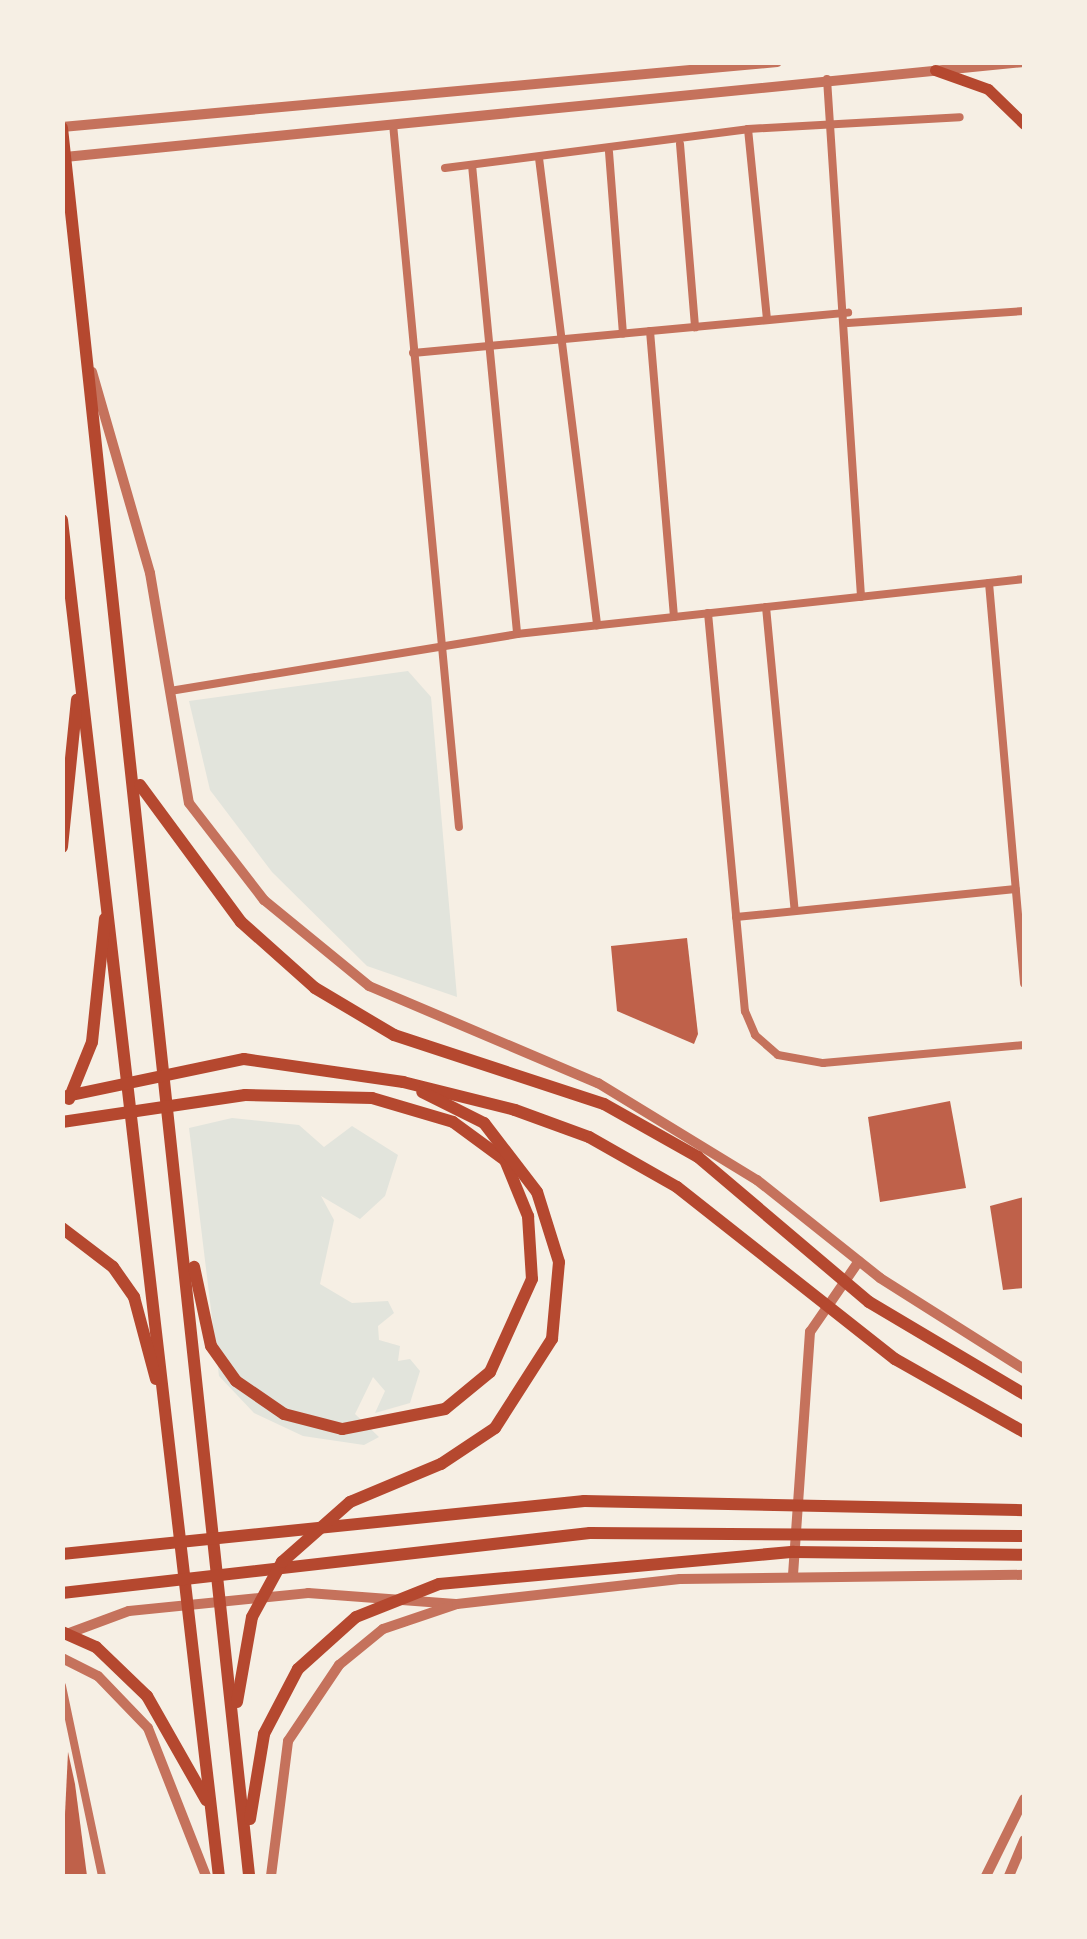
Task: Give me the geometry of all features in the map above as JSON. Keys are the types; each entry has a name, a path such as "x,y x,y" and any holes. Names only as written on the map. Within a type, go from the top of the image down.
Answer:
{"highway":[{"path":"62,127 182,1212 250,1876"},
{"path":"62,520 219,1876"},
{"path":"116,616 142,796 241,922 315,988 394,1035 520,1071 651,1130 698,1158 870,1302 1024,1394"},
{"path":"62,846 75,780 78,652"},
{"path":"62,1106 92,1042 108,892"},
{"path":"62,1097 244,1059 403,1082 514,1110 627,1156 726,1221 895,1359 1024,1432"},
{"path":"234,1734 241,1653 282,1562 350,1502 440,1464 495,1428 552,1339 559,1262 537,1192 484,1123 403,1082"},
{"path":"62,1122 246,1096 372,1098 453,1122 505,1160 528,1216 532,1279 490,1372 445,1409 342,1429 284,1414 236,1381 212,1346 182,1212"},
{"path":"62,1228 112,1267 134,1298 166,1415"},
{"path":"62,1554 584,1501 1024,1510"},
{"path":"62,1592 498,1541 714,1530 1024,1536"},
{"path":"250,1876 250,1800 264,1734 298,1668 356,1617 477,1577 794,1552 1024,1555"},
{"path":"62,1634 96,1647 148,1696 211,1810"}],"main road":[{"path":"935,70 988,89 1024,124"}],"street":[{"path":"62,127 648,68 777,62"},
{"path":"65,156 1024,62"},
{"path":"827,79 848,313 861,597"},
{"path":"445,168 680,144 748,128 960,117"},
{"path":"393,124 458,827"},
{"path":"748,128 766,320"},
{"path":"680,144 694,327"},
{"path":"609,152 623,334"},
{"path":"539,158 556,340 597,625"},
{"path":"472,165 517,634"},
{"path":"848,324 1024,311"},
{"path":"413,353 848,313"},
{"path":"650,331 674,617"},
{"path":"90,366 150,573 190,804 264,900 368,986 598,1082 757,1180 860,1261 1024,1369"},
{"path":"170,690 517,634 1024,580"},
{"path":"989,583 1024,982"},
{"path":"766,607 796,911"},
{"path":"708,613 744,1010 778,1055 823,1063 1024,1045"},
{"path":"736,917 1016,889"},
{"path":"793,1575 810,1332 860,1261"},
{"path":"62,1634 129,1612 308,1592 457,1604 793,1575 1024,1574"},
{"path":"271,1876 288,1741 339,1665 383,1629 457,1604"},
{"path":"62,1658 98,1676 148,1728 206,1876"},
{"path":"62,1686 66,1729 102,1876"},
{"path":"986,1876 1024,1798"},
{"path":"1009,1876 1024,1840"}],"shaded area":[{"path":"408,671 431,697 457,997 367,966 272,872 210,790 189,701"},
{"path":"232,1118 299,1125 324,1147 352,1126 398,1155 385,1196 360,1219 321,1196 334,1220 320,1284 352,1303 388,1301 394,1313 378,1326 379,1340 400,1346 398,1361 410,1359 420,1371 410,1403 375,1413 385,1391 373,1377 355,1414 379,1437 364,1445 303,1436 254,1413 219,1376 189,1128"}],"building":[{"path":"687,938 698,1034 694,1044 617,1011 611,946"},
{"path":"950,1101 966,1188 880,1202 868,1117"},
{"path":"1024,1197 1024,1288 1003,1290 990,1206"},
{"path":"68,1752 75,1784 87,1876 62,1876"}]}
